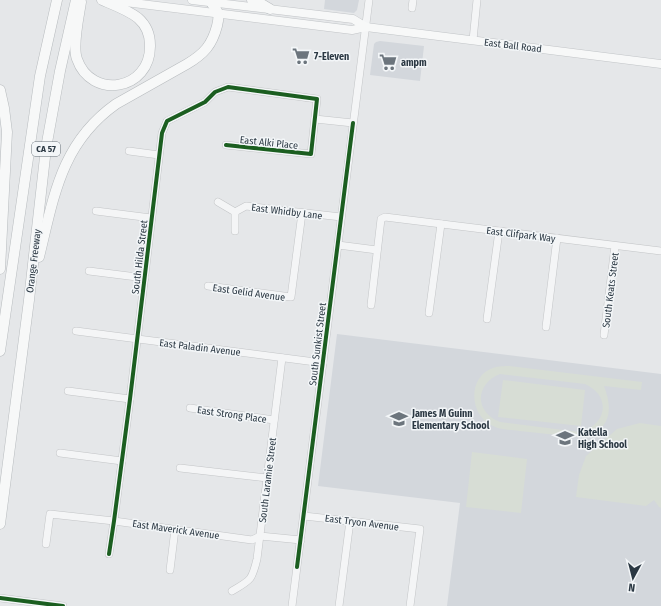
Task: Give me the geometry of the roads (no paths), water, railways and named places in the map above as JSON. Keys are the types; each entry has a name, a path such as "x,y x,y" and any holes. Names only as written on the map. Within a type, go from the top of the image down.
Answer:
{"highway":[{"path":"40,76 51,0"},
{"name":"Orange Freeway","path":"0,351 40,76 56,0"},
{"name":"Orange Freeway","path":"0,524 29,300 46,148 60,72 76,0"},
{"path":"82,0 75,47 76,58 79,65 87,75 100,83 106,85 121,84 137,76 147,66 150,50 148,32 138,18 102,0"},
{"path":"252,0 270,9"},
{"path":"29,300 55,189 78,142 89,128 116,104 202,54 214,37 218,20 218,14 211,2"},
{"path":"0,90 7,132 0,269"}],"main road":[{"name":"East Ball Road","path":"108,0 352,30 366,27 661,64"},
{"name":"East Ball Road","path":"192,0 352,19 366,27"}],"street":[{"name":"South Sunkist Street","path":"292,606 369,0"},
{"path":"412,8 413,0"},
{"path":"473,40 477,0"},
{"name":"South Hilda Street","path":"109,554 130,399 159,155 162,133 167,122 205,102 215,92 228,88 317,99 315,119"},
{"path":"315,119 353,123"},
{"name":"East Alki Place","path":"226,145 311,154 315,119"},
{"path":"129,152 159,155"},
{"path":"218,202 235,212 235,231"},
{"name":"East Whidby Lane","path":"235,212 246,206 341,217"},
{"path":"96,211 151,218"},
{"name":"East Gelid Avenue","path":"208,286 290,297 302,213"},
{"name":"East Clifpark Way","path":"377,250 381,219 385,217 661,251"},
{"path":"429,313 441,224"},
{"path":"487,319 499,231"},
{"path":"546,327 557,238"},
{"path":"338,245 377,250 371,305"},
{"name":"South Keats Street","path":"604,335 615,246"},
{"path":"89,271 145,278"},
{"name":"East Paladin Avenue","path":"76,331 323,363"},
{"name":"South Laramie Street","path":"232,592 245,584 253,576 257,559 282,358"},
{"path":"68,391 130,399"},
{"name":"East Strong Place","path":"190,408 274,420"},
{"path":"60,453 122,461"},
{"path":"180,468 267,478"},
{"name":"East Maverick Avenue","path":"46,544 50,514 114,521 252,540 260,536 301,540"},
{"name":"East Tryon Avenue","path":"304,516 420,529 410,606"},
{"path":"339,606 350,521"},
{"path":"170,570 175,529"},
{"path":"3,599 63,606"}],"place":[{"name":"7-Eleven","path":"301,56"},
{"name":"ampm","path":"388,62"},
{"name":"James M Guinn Elementary School","path":"399,419"},
{"name":"Katella High School","path":"565,438"}]}
